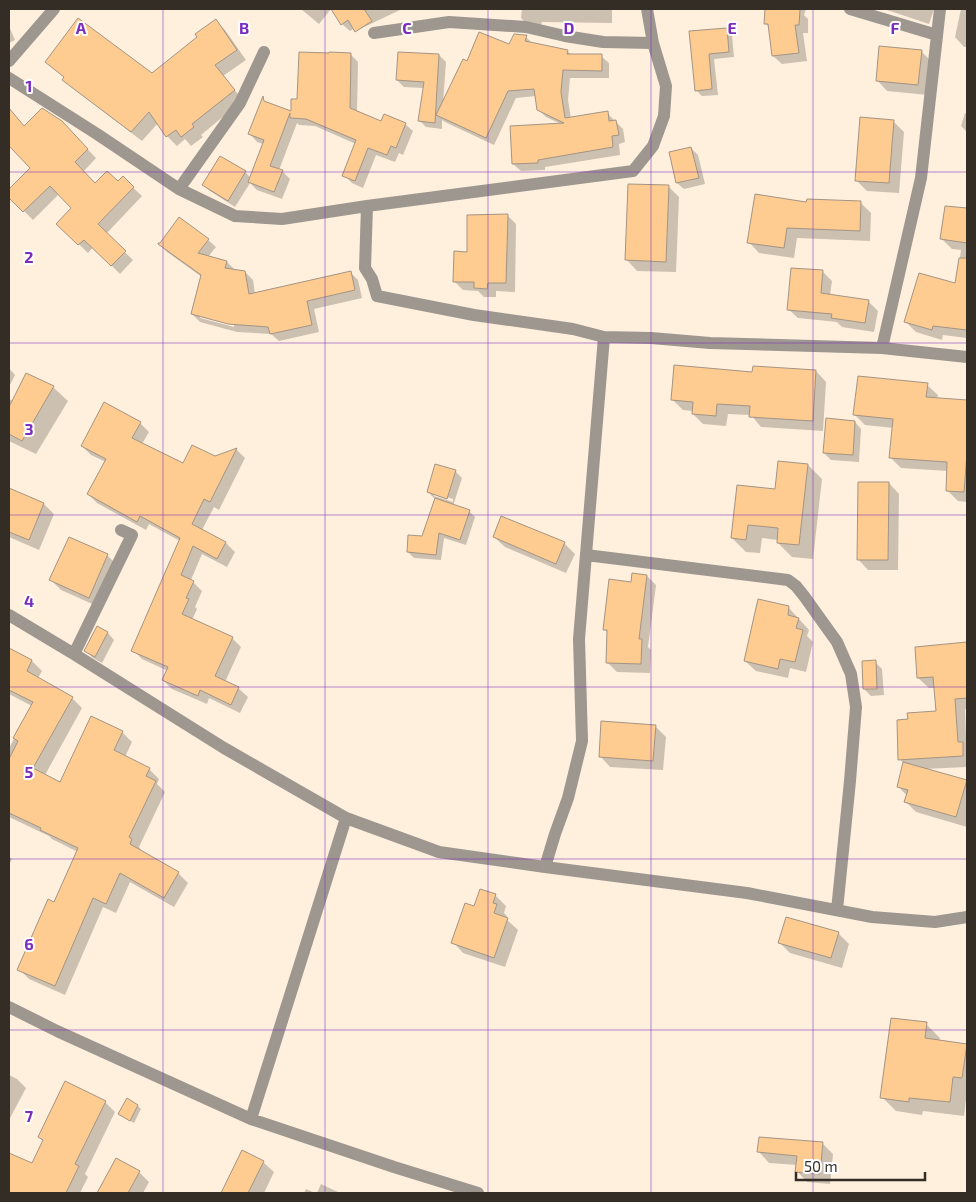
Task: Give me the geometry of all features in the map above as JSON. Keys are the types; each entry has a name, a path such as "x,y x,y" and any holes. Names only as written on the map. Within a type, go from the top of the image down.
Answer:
{"street":[{"path":"9,61 54,9"},
{"path":"9,78 97,134 178,189 235,216 282,220 367,206 633,171 653,146 664,116 666,86 653,43 647,9"},
{"path":"850,9 937,35"},
{"path":"882,348 921,178 940,9"},
{"path":"374,33 449,22 526,28 602,42 653,43"},
{"path":"178,189 240,103 264,52"},
{"path":"367,206 365,268 372,279 377,296 474,316 573,329 604,337 651,338 710,343 882,348 967,357"},
{"path":"545,867 568,798 582,741 578,639 604,337"},
{"path":"74,654 132,535 122,530"},
{"path":"586,555 788,580 800,591 837,642 851,674 856,708 837,910"},
{"path":"9,615 224,748 346,818 439,852 747,893 872,917 935,922 967,917"},
{"path":"252,1119 346,818"},
{"path":"9,1008 252,1119 394,1168 478,1193"}],"building":[{"path":"331,9 364,9 372,21 355,32 348,20 341,25"},
{"path":"765,9 800,9 799,25 795,25 799,53 772,56 768,24 764,24"},
{"path":"78,18 152,73 197,37 195,34 216,19 237,50 215,65 235,90 192,124 194,127 181,137 176,130 166,137 149,112 131,132 62,80 64,77 45,62"},
{"path":"727,28 729,52 709,54 712,89 695,91 689,31"},
{"path":"479,32 509,44 514,34 527,35 525,41 568,50 567,54 602,54 602,71 563,70 561,92 565,118 608,111 609,121 616,120 619,135 612,136 613,147 538,160 538,163 512,164 510,126 564,123 537,110 534,89 508,91 486,138 436,115 463,59 467,61"},
{"path":"879,46 922,50 918,85 876,81"},
{"path":"299,52 351,53 350,108 381,121 384,114 406,123 396,148 391,146 387,155 368,148 355,181 342,176 356,140 306,119 290,118 290,113 270,166 283,170 274,192 248,182 264,140 248,134 263,96 264,101 291,111 291,99 297,99"},
{"path":"398,52 439,54 435,123 418,121 424,82 396,80"},
{"path":"9,108 24,126 42,108 62,121 88,149 75,162 95,183 107,171 118,181 123,176 134,187 98,224 126,251 111,266 84,240 78,245 56,224 71,208 50,186 23,212 9,198 9,189 30,168 9,146"},
{"path":"860,117 894,120 889,183 855,181"},
{"path":"691,147 699,178 676,183 669,152"},
{"path":"220,156 246,171 228,201 202,185"},
{"path":"628,184 669,185 666,262 625,260"},
{"path":"755,194 806,202 807,199 861,201 860,231 787,228 784,248 747,243"},
{"path":"945,206 967,208 967,243 940,239"},
{"path":"508,214 506,283 488,283 487,289 474,288 474,282 453,282 454,251 467,252 467,215"},
{"path":"179,217 209,239 198,253 227,261 225,268 245,271 249,294 351,271 355,290 307,301 312,325 270,334 268,327 228,324 191,314 201,275 158,244"},
{"path":"959,258 967,258 967,330 933,326 932,330 904,322 919,273 955,283"},
{"path":"791,268 823,270 821,293 869,300 865,323 831,318 832,314 787,310"},
{"path":"674,365 752,372 753,366 816,370 813,421 749,417 750,406 717,404 716,416 692,414 693,402 671,400"},
{"path":"26,373 54,386 22,441 9,434 9,407"},
{"path":"858,376 928,383 926,397 967,400 967,453 964,492 946,491 947,462 889,458 893,419 853,415"},
{"path":"104,402 141,422 132,438 183,463 192,445 215,456 237,448 210,502 204,499 192,524 226,542 217,559 193,546 181,575 194,581 186,598 189,599 182,614 233,637 215,676 239,687 231,705 200,690 198,696 162,680 168,667 131,651 180,538 140,516 137,522 87,494 106,459 81,446"},
{"path":"826,418 855,421 853,455 823,453"},
{"path":"778,461 808,464 799,545 777,543 778,528 748,525 746,540 731,538 737,485 775,489"},
{"path":"435,464 456,470 447,499 427,492"},
{"path":"858,482 889,482 888,560 857,560"},
{"path":"9,488 44,503 29,540 9,532"},
{"path":"435,498 470,510 460,540 439,533 436,555 407,552 408,535 422,536"},
{"path":"501,516 565,542 556,564 493,537"},
{"path":"69,537 108,554 89,598 49,580"},
{"path":"632,573 647,575 639,639 642,639 641,664 606,663 607,630 603,630 609,579 631,582"},
{"path":"758,599 789,606 788,615 799,618 796,628 803,630 795,662 780,659 778,669 744,661"},
{"path":"97,626 108,632 95,657 84,651"},
{"path":"967,642 967,698 955,699 958,742 963,742 963,756 898,760 897,720 908,719 907,713 936,711 933,677 917,678 915,647"},
{"path":"9,648 32,660 27,671 73,697 33,768 60,782 91,716 123,731 114,750 150,768 146,776 156,781 129,837 132,839 130,844 179,872 164,898 120,873 106,904 93,898 55,986 17,970 48,899 54,902 78,848 9,813 9,759 18,741 13,738 33,702 9,690"},
{"path":"876,660 877,689 863,689 862,661"},
{"path":"601,721 656,725 653,761 599,757"},
{"path":"903,762 967,780 956,817 904,802 908,790 897,787"},
{"path":"480,889 496,894 493,903 497,904 494,913 508,918 494,958 451,943 465,903 474,906"},
{"path":"786,917 839,932 831,958 778,943"},
{"path":"891,1018 927,1022 925,1038 967,1044 962,1078 953,1077 950,1102 909,1098 909,1102 880,1098"},
{"path":"65,1081 106,1101 75,1164 79,1166 66,1193 9,1193 9,1153 32,1163 43,1140 38,1137"},
{"path":"127,1098 138,1105 130,1121 118,1114"},
{"path":"759,1137 823,1142 820,1174 795,1172 797,1156 757,1152"},
{"path":"242,1150 264,1161 248,1193 221,1193"},
{"path":"116,1158 140,1171 128,1193 97,1193"}]}
